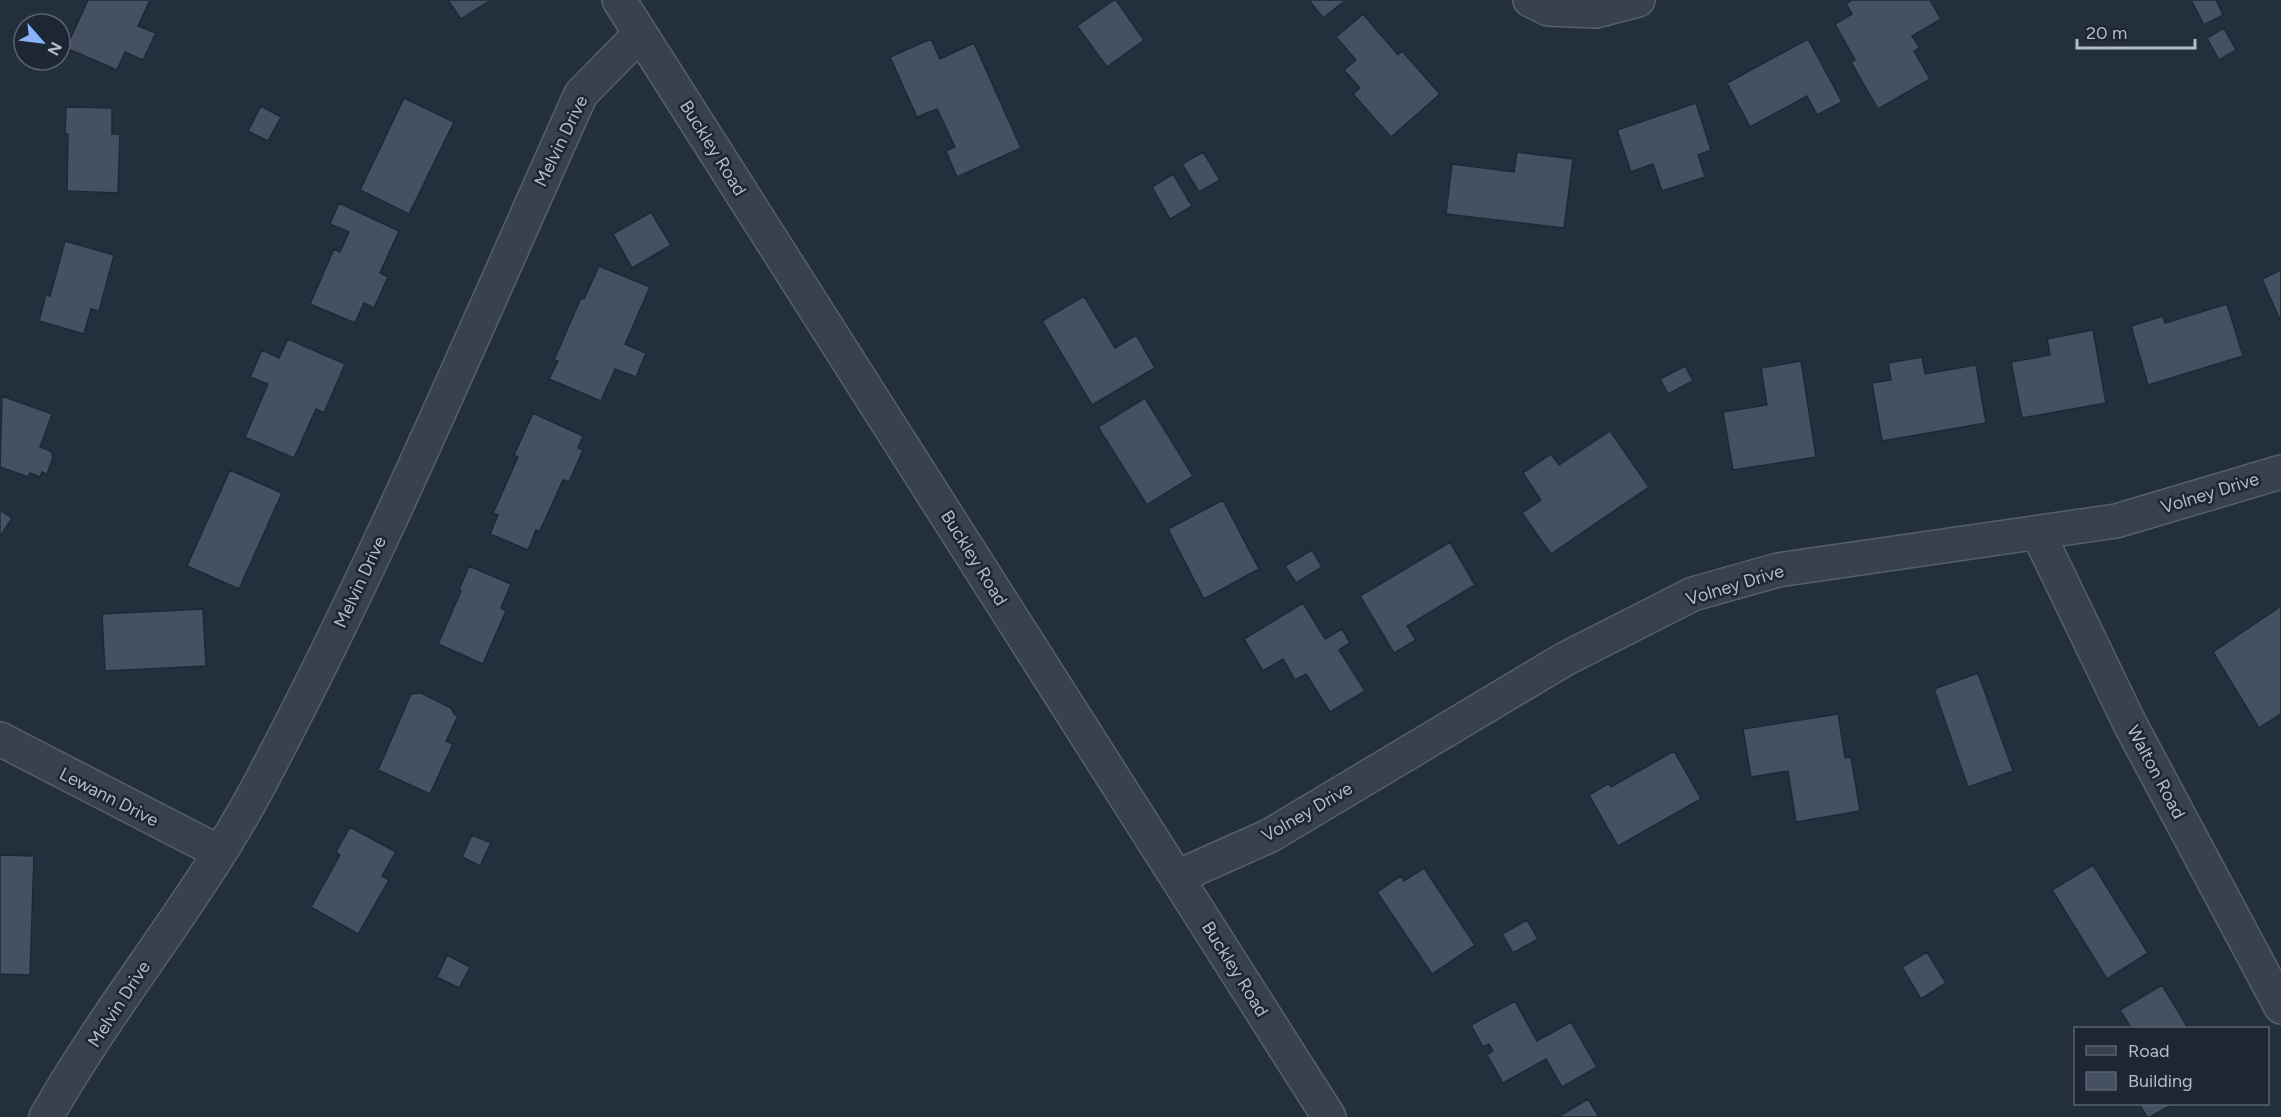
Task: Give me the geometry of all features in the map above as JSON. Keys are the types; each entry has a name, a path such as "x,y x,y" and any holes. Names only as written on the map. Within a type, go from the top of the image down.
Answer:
{"street":[{"name":"Buckley Road","path":"619,0 1329,1117"},
{"path":"1530,0 1548,9 1596,11 1638,0"},
{"name":"Melvin Drive","path":"46,1117 219,852 256,791 358,589 581,94 640,34"},
{"name":"Volney Drive","path":"1177,877 1269,836 1565,659 1693,594 1778,570 2116,521 2281,472"},
{"name":"Walton Road","path":"2038,533 2130,724 2281,1007"},
{"name":"Lewann Drive","path":"0,740 219,852"}],"building":[{"path":"88,0 150,0 138,26 156,33 143,60 125,52 117,70 72,51 72,35"},
{"path":"448,0 491,0 461,19"},
{"path":"1114,0 1144,40 1107,67 1077,26"},
{"path":"1309,0 1346,0 1323,18"},
{"path":"1852,0 1930,0 1941,19 1912,36 1920,48 1914,51 1930,79 1878,109 1851,62 1855,60 1835,24 1852,14 1846,3"},
{"path":"2191,0 2216,0 2223,15 2204,25"},
{"path":"1363,14 1398,55 1402,51 1440,94 1391,137 1353,94 1360,88 1344,70 1356,60 1336,37"},
{"path":"2224,28 2236,50 2219,60 2207,38"},
{"path":"931,39 940,59 974,43 1021,148 957,177 946,151 955,147 937,109 917,117 890,57"},
{"path":"1808,39 1842,102 1817,115 1807,96 1750,127 1727,83"},
{"path":"404,98 454,122 409,214 360,190"},
{"path":"1696,103 1711,150 1698,155 1705,177 1662,191 1653,164 1631,172 1617,130"},
{"path":"261,106 281,117 268,141 248,131"},
{"path":"66,107 112,108 112,134 120,134 118,193 67,191"},
{"path":"1203,152 1220,180 1199,192 1182,164"},
{"path":"1517,152 1573,159 1564,228 1446,214 1452,164 1514,172"},
{"path":"1173,174 1192,206 1170,219 1152,187"},
{"path":"339,203 399,231 380,273 388,277 374,308 364,303 355,323 310,304 334,249 340,252 349,232 330,224"},
{"path":"651,212 671,245 632,268 613,234"},
{"path":"65,241 114,255 99,311 91,309 84,334 39,321 46,295 50,296"},
{"path":"599,266 650,287 625,344 646,353 636,377 615,369 601,401 549,379 558,361 554,360 581,298 584,299"},
{"path":"2281,270 2281,322 2262,279"},
{"path":"1084,296 1115,348 1136,335 1155,368 1092,405 1042,321"},
{"path":"2227,304 2243,356 2148,385 2131,326 2163,316 2165,323"},
{"path":"2093,330 2106,403 2022,418 2011,362 2050,355 2047,339"},
{"path":"288,339 345,364 324,413 316,409 294,458 245,437 268,384 250,377 262,350 279,358"},
{"path":"1922,357 1925,374 1976,365 1986,423 1882,441 1872,383 1891,380 1888,363"},
{"path":"1801,361 1816,457 1733,470 1723,412 1767,405 1761,368"},
{"path":"1685,366 1693,381 1668,394 1660,379"},
{"path":"2,396 52,414 40,447 51,451 53,457 47,474 42,472 40,477 30,473 28,477 0,467"},
{"path":"1145,398 1193,476 1147,505 1098,427"},
{"path":"533,413 583,436 578,448 583,450 569,482 563,480 540,531 536,530 528,550 490,534 498,515 493,513 518,457 514,455"},
{"path":"1610,431 1649,487 1551,554 1522,513 1541,500 1523,473 1551,454 1559,465"},
{"path":"230,470 282,493 239,589 187,566"},
{"path":"1223,500 1259,569 1204,599 1168,529"},
{"path":"0,510 12,518 0,537"},
{"path":"1450,542 1475,585 1407,626 1416,640 1394,653 1360,596"},
{"path":"1312,550 1322,567 1296,583 1285,566"},
{"path":"469,566 511,584 501,608 506,611 483,664 438,644"},
{"path":"1303,603 1325,639 1342,629 1350,643 1339,650 1365,691 1330,712 1306,674 1295,680 1283,659 1263,671 1244,639"},
{"path":"2281,606 2281,714 2259,728 2213,652"},
{"path":"203,609 206,666 105,671 102,614"},
{"path":"1978,673 2013,771 1968,787 1934,689"},
{"path":"421,693 451,708 458,716 446,741 453,744 430,794 378,770 411,694"},
{"path":"1838,714 1845,758 1851,757 1860,811 1796,822 1788,771 1751,777 1743,729"},
{"path":"1674,751 1701,799 1618,846 1589,795 1609,783 1611,787"},
{"path":"350,827 396,852 382,876 389,880 358,934 311,907 340,855 336,852"},
{"path":"472,835 491,843 480,866 462,857"},
{"path":"0,855 34,856 30,975 0,974"},
{"path":"2093,865 2148,953 2107,979 2052,890"},
{"path":"1424,868 1475,945 1432,974 1377,892 1401,876 1404,881"},
{"path":"1527,920 1538,939 1513,953 1502,934"},
{"path":"1927,952 1946,983 1921,999 1902,967"},
{"path":"447,955 470,967 459,988 437,977"},
{"path":"2162,985 2187,1027 2130,1027 2120,1010"},
{"path":"1515,1001 1537,1041 1571,1022 1597,1067 1562,1087 1546,1059 1503,1083 1487,1055 1493,1051 1489,1044 1483,1047 1471,1025"},
{"path":"1588,1099 1599,1117 1558,1117"},
{"path":"2140,1105 2171,1105 2150,1117 2147,1117"}]}
